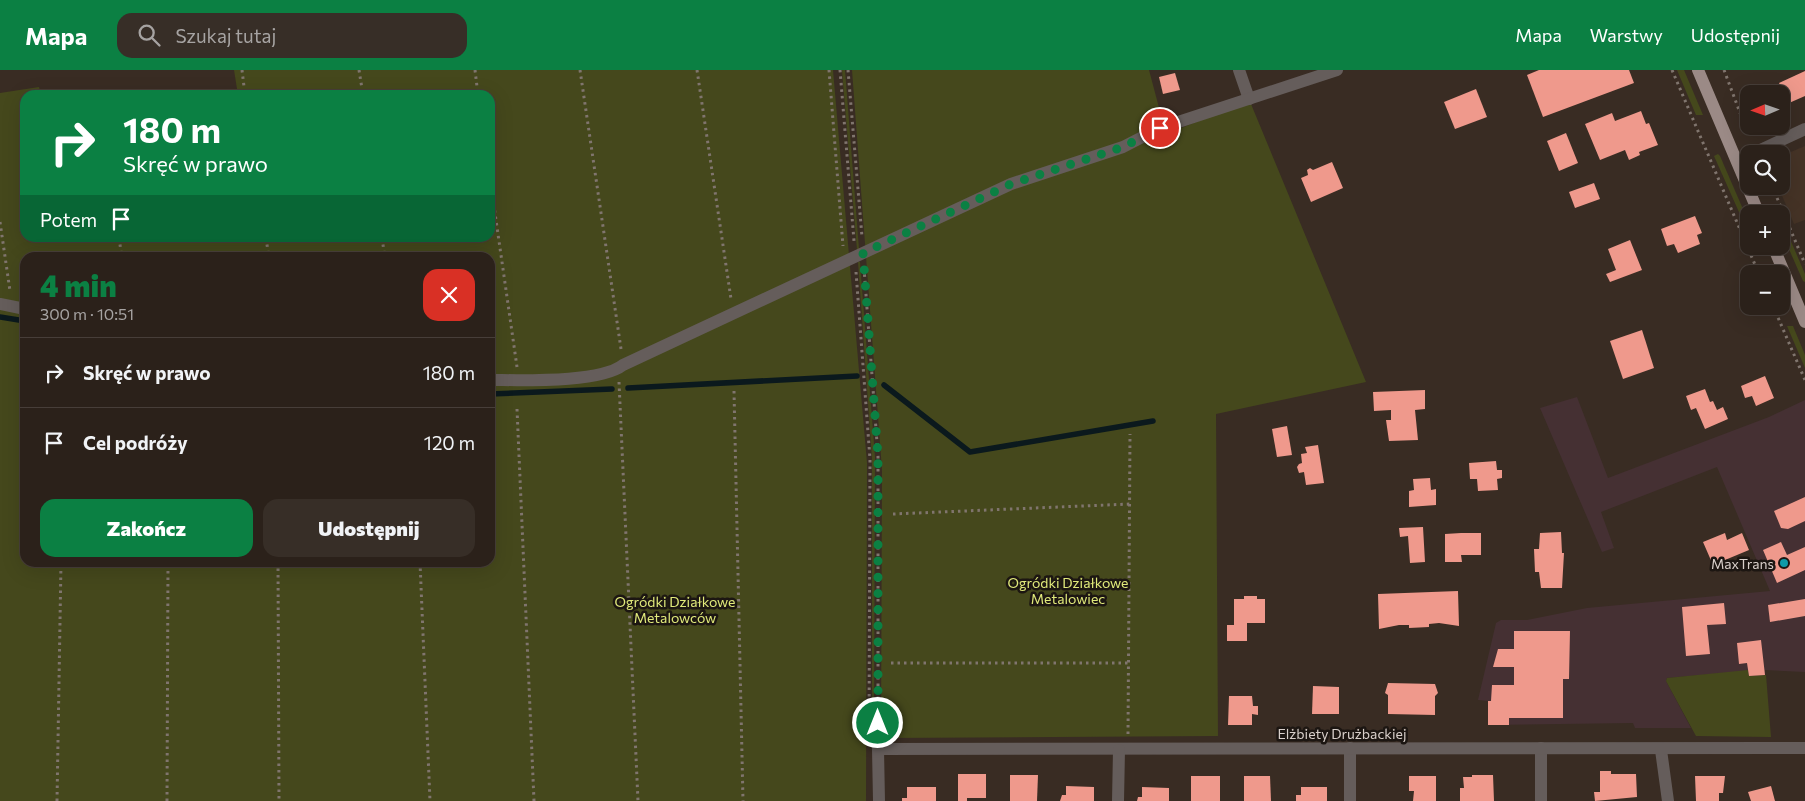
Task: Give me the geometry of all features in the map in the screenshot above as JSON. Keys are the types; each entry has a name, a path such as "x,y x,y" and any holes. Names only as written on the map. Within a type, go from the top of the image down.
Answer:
{"main road":[{"path":"1698,70 1755,205"},
{"path":"1777,255 1805,322"}],"street":[{"path":"1239,70 1250,99"},
{"path":"495,380 573,378 620,368 733,312 1011,184 1137,141 1160,128 1337,70"},
{"path":"1770,145 1805,129"},
{"path":"1736,161 1740,159"},
{"path":"874,746 879,801"},
{"name":"Elżbiety Drużbackiej","path":"874,746 1124,750 1350,748 1661,750 1805,748"},
{"path":"1350,748 1350,801"},
{"path":"1541,748 1541,801"},
{"path":"1118,801 1124,750"},
{"path":"1661,750 1668,801"}],"path":[{"path":"242,70 244,90"},
{"path":"359,70 362,90"},
{"path":"475,70 477,90"},
{"path":"580,70 620,368 638,801"},
{"path":"697,70 733,312"},
{"path":"830,70 878,456 874,746"},
{"path":"840,70 870,459 874,746"},
{"path":"848,70 854,257"},
{"path":"1672,70 1755,265"},
{"path":"1724,70 1740,113"},
{"path":"1776,195 1805,264"},
{"path":"495,214 518,380"},
{"path":"0,222 13,306"},
{"path":"1777,315 1805,380"},
{"path":"734,391 743,801"},
{"path":"518,409 534,801"},
{"path":"1124,750 1129,663 1130,434"},
{"path":"893,514 1130,504"},
{"path":"57,801 61,567"},
{"path":"167,801 168,567"},
{"path":"278,567 279,801"},
{"path":"420,567 430,801"},
{"path":"891,663 1129,663"}],"shaded area":[{"path":"1805,146 1805,220 1794,224 1790,214 1790,205 1786,205 1782,195 1790,195 1790,152"},
{"path":"1577,397 1608,478 1769,417 1805,400 1805,672 1765,670 1765,675 1749,676 1748,671 1667,678 1666,681 1691,728 1635,728 1633,723 1488,725 1488,701 1478,700 1496,623 1501,620 1527,620 1587,608 1770,591 1717,467 1601,512 1614,548 1602,552 1540,408"}],"green space":[{"name":"Ogródki Działkowe Metalowców","path":"234,70 833,70 867,463 866,801 0,801 0,93 39,87 40,90 20,90 20,242 495,242 495,90 237,90"},
{"path":"842,70 845,70 859,249 857,250"},
{"name":"Ogródki Działkowe Metalowiec","path":"852,70 1149,70 1166,134 1229,109 1251,104 1366,382 1216,414 1218,736 884,738 881,734 882,470"},
{"path":"1677,70 1684,70 1703,115 1696,115"},
{"path":"1718,154 1720,156 1741,205 1740,214 1714,156"},
{"path":"1790,239 1805,274 1805,282 1790,251"},
{"path":"858,262 860,262 875,457 874,738 872,739 872,459"},
{"path":"1787,326 1793,326 1805,355 1805,368"},
{"path":"1748,670 1749,676 1766,675 1771,737 1696,736 1666,681 1667,678"}],"building":[{"path":"1539,70 1629,70 1634,83 1543,117 1527,75"},
{"path":"1805,71 1805,96 1790,103 1790,85 1780,85 1779,83"},
{"path":"1175,73 1180,90 1163,94 1159,77"},
{"path":"1476,89 1487,117 1455,129 1444,102"},
{"path":"1641,111 1646,124 1649,123 1658,145 1639,152 1640,155 1629,160 1625,150 1600,160 1585,124 1612,113 1615,121"},
{"path":"1566,133 1578,163 1559,171 1547,141"},
{"path":"1332,162 1343,188 1311,202 1301,178 1308,175 1307,170 1310,168 1313,170"},
{"path":"1594,183 1600,199 1575,208 1569,192"},
{"path":"1695,216 1702,233 1697,235 1700,244 1678,253 1674,244 1667,246 1661,229"},
{"path":"1630,240 1642,270 1610,282 1606,274 1616,270 1608,249"},
{"path":"1642,330 1654,368 1623,379 1610,341"},
{"path":"1765,376 1774,398 1756,406 1752,396 1745,398 1741,386"},
{"path":"1705,389 1710,402 1713,401 1717,410 1723,407 1728,419 1705,429 1696,408 1691,410 1686,396"},
{"path":"1425,390 1425,409 1415,410 1418,440 1389,441 1386,420 1391,420 1391,410 1374,411 1373,392"},
{"path":"1287,426 1292,455 1277,457 1272,429"},
{"path":"1318,445 1324,483 1306,485 1304,472 1299,473 1297,467 1302,463 1301,454 1307,453 1305,447"},
{"path":"1496,461 1497,470 1502,470 1502,478 1497,479 1498,490 1478,491 1477,479 1470,479 1469,463"},
{"path":"1430,478 1431,490 1436,489 1436,505 1409,507 1409,491 1414,490 1413,479"},
{"path":"1805,497 1805,521 1788,529 1781,528 1774,511"},
{"path":"1423,527 1425,562 1410,563 1408,536 1400,537 1399,528"},
{"path":"1561,532 1562,553 1564,553 1562,588 1541,588 1539,572 1535,572 1534,549 1539,549 1540,533"},
{"path":"1481,533 1481,555 1461,555 1462,562 1445,562 1445,534"},
{"path":"1725,533 1727,540 1742,533 1749,550 1713,565 1703,542"},
{"name":"MaxTrans","path":"1781,542 1787,555 1805,547 1805,570 1777,583 1763,550"},
{"path":"1458,591 1459,626 1439,623 1429,624 1429,627 1409,628 1409,625 1399,625 1379,629 1378,594"},
{"path":"1244,596 1257,596 1257,599 1265,599 1265,623 1247,623 1247,641 1227,641 1227,625 1234,625 1234,599 1244,599"},
{"path":"1805,599 1805,616 1770,622 1768,605"},
{"path":"1724,603 1726,624 1707,625 1710,654 1686,656 1682,607"},
{"path":"1514,631 1570,631 1569,679 1563,679 1563,718 1509,718 1509,725 1488,725 1488,701 1491,701 1492,685 1514,685 1514,667 1493,667 1498,649 1514,649"},
{"path":"1761,640 1765,675 1749,676 1747,663 1739,664 1737,643"},
{"path":"1388,683 1435,684 1438,693 1435,696 1435,715 1388,714 1388,695 1385,693"},
{"path":"1313,686 1339,687 1339,714 1312,714"},
{"path":"1229,696 1252,696 1253,706 1258,706 1258,715 1252,714 1252,725 1228,725"},
{"path":"1600,771 1611,771 1611,774 1636,774 1637,797 1595,801 1594,792 1600,792"},
{"path":"958,774 986,774 986,798 967,798 967,801 958,801"},
{"path":"1010,775 1038,775 1037,801 1010,801"},
{"path":"1472,775 1493,775 1494,801 1460,801 1460,788 1464,788 1463,777 1472,777"},
{"path":"1191,776 1220,776 1220,801 1191,801"},
{"path":"1244,776 1270,776 1271,801 1244,801"},
{"path":"1409,776 1436,776 1436,801 1413,801 1414,791 1409,791"},
{"path":"1695,776 1725,776 1723,793 1719,793 1719,801 1696,801"},
{"path":"1066,786 1094,787 1094,801 1060,801 1062,795 1066,795"},
{"path":"1771,786 1775,801 1751,801 1748,792"},
{"path":"907,787 936,787 936,801 902,801 902,798 907,798"},
{"path":"1142,787 1169,788 1169,801 1137,801 1138,797 1142,797"},
{"path":"1301,787 1327,787 1327,801 1296,801 1296,795 1301,795"}],"waterway":[{"path":"0,317 20,320"},
{"path":"628,388 857,376"},
{"path":"884,385 970,452 1153,421"},
{"path":"495,394 612,389"}],"place":[{"name":"MaxTrans","path":"1784,563"}],"route":[{"path":"878,723 878,456 863,253 1011,184 1123,147 1144,138 1160,128"}]}
